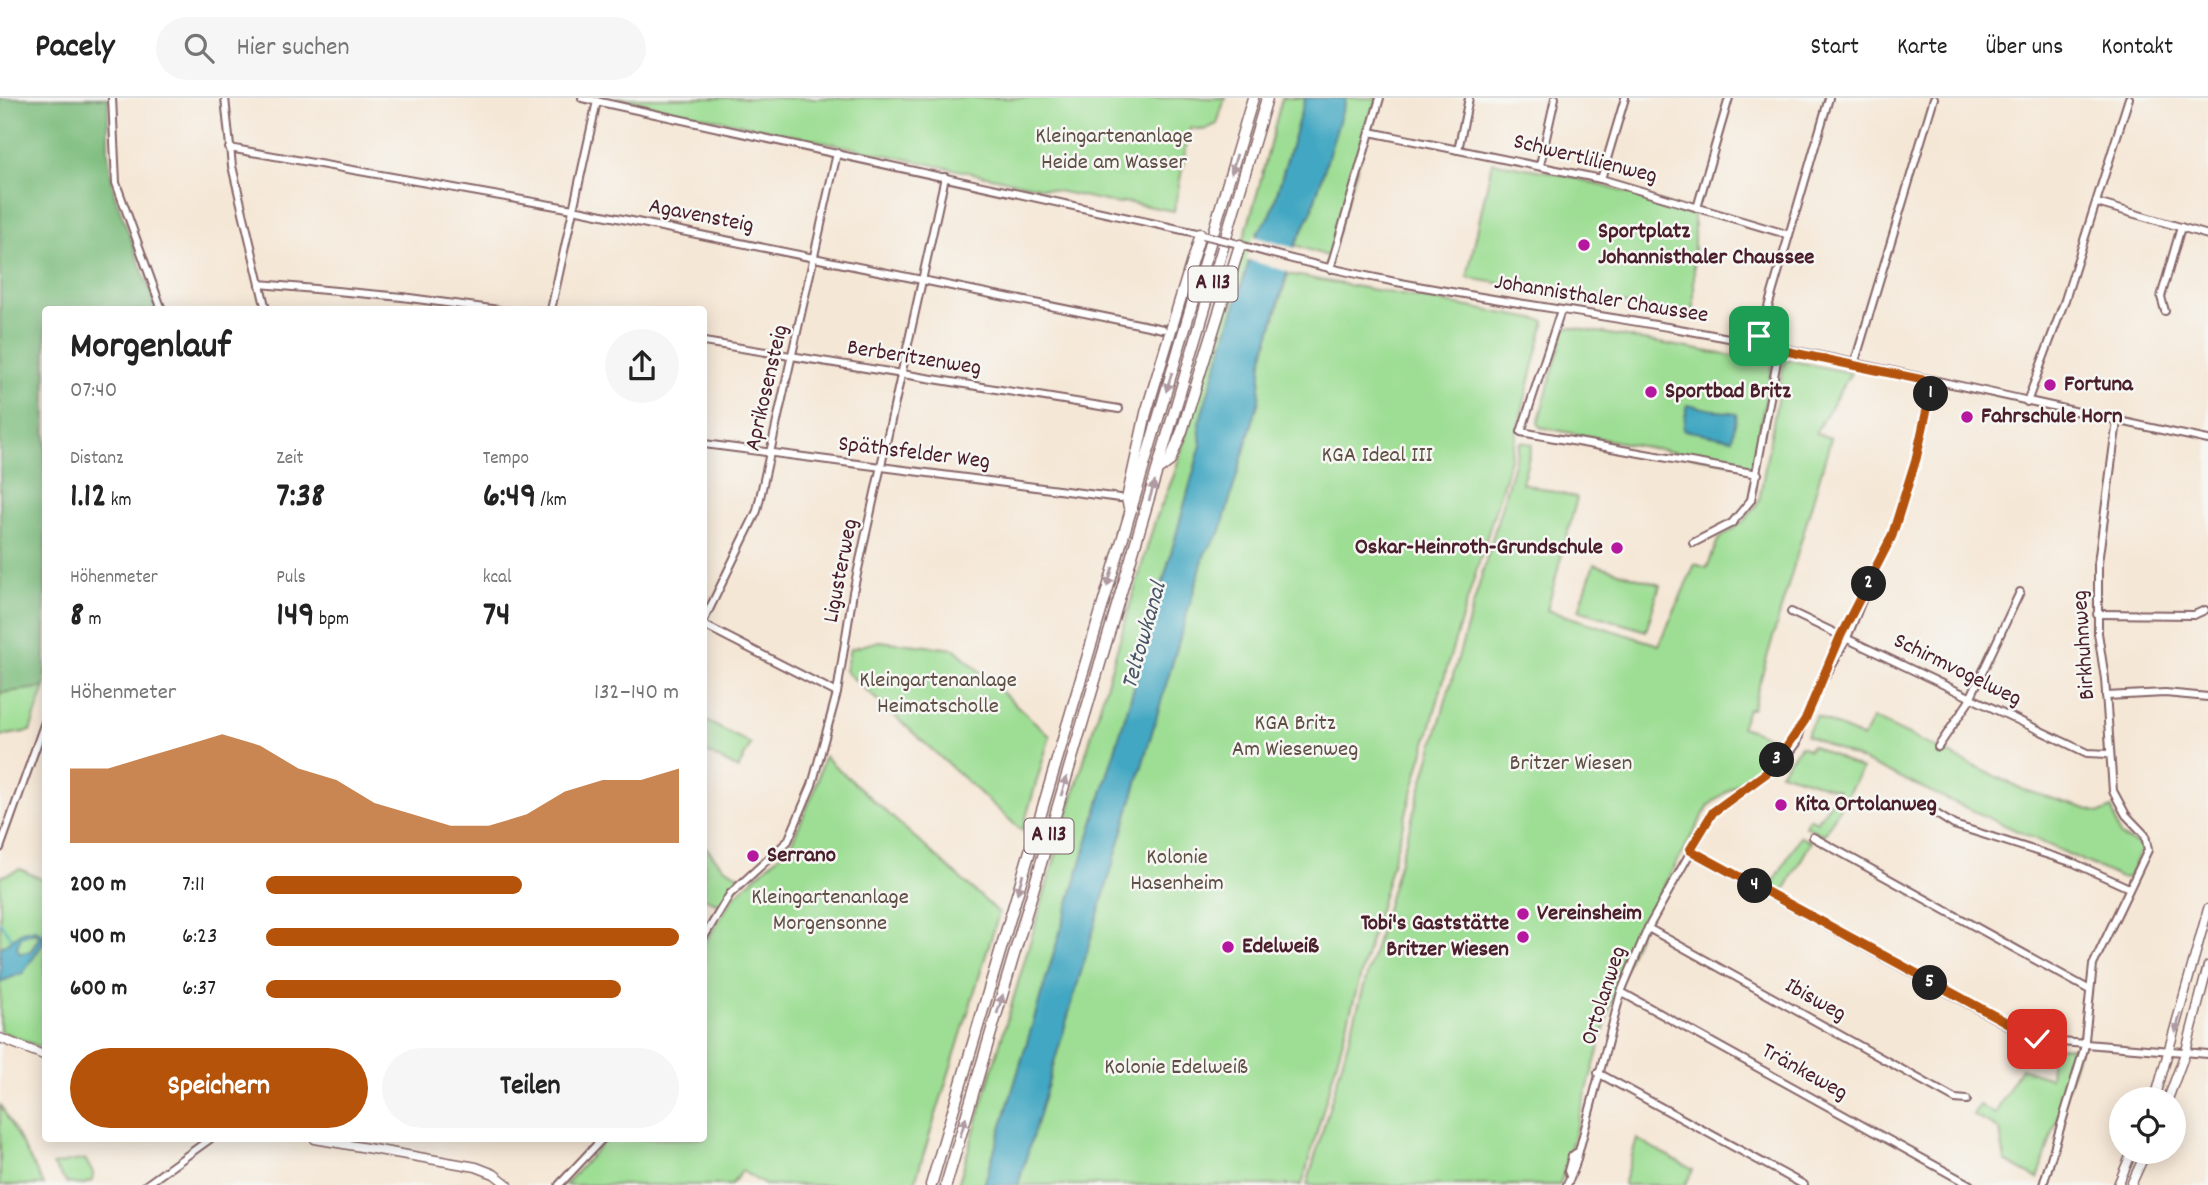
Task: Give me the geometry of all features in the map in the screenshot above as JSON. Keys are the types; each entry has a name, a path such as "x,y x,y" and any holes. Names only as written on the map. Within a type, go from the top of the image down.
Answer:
{"highway":[{"name":"A 113","path":"930,1185 1253,98"},
{"name":"A 113","path":"946,1185 1267,98"},
{"path":"1130,512 1127,499 1146,413 1201,234"},
{"path":"1159,470 1170,461 1182,431 1240,245"}],"main road":[{"path":"2159,1087 2208,909"},
{"path":"2172,1087 2186,1051 2208,966"},
{"path":"0,1038 42,1054"},
{"path":"332,1142 476,1167 494,1174 508,1185"},
{"path":"2118,1185 2127,1164"},
{"path":"2131,1185 2141,1164"}],"street":[{"path":"112,98 116,183 161,306"},
{"path":"225,98 229,148 265,306"},
{"path":"582,98 1201,234"},
{"path":"1330,269 1380,98"},
{"path":"1458,150 1469,98"},
{"path":"1541,164 1555,98"},
{"path":"1601,179 1625,98"},
{"path":"1697,208 1729,98"},
{"path":"1757,345 1829,98"},
{"path":"1854,365 1934,98"},
{"path":"2027,402 2065,300 2129,98"},
{"path":"552,306 597,101"},
{"name":"Schwertlilienweg","path":"1370,132 1541,164 1789,235"},
{"name":"Agavensteig","path":"229,148 573,209 1163,330"},
{"name":"Aprikosensteig","path":"707,616 757,511 794,358 837,153"},
{"name":"Ligusterweg","path":"707,932 730,894 780,849 791,835 811,785 837,694 853,592 945,177"},
{"path":"2096,203 2208,235"},
{"path":"2165,311 2161,297 2181,228"},
{"name":"Johannisthaler Chaussee","path":"1201,234 1300,263 1448,292 1757,345 2208,440"},
{"path":"260,284 469,306"},
{"path":"1561,310 1521,432 1758,474"},
{"name":"Berberitzenweg","path":"707,343 1119,409"},
{"path":"1693,543 1712,536 1743,513 1751,500 1758,474 1779,350"},
{"name":"Ortolanweg","path":"1567,1185 1572,1156 1576,1153 1621,992 1648,928 1713,812 1772,769 1801,729 1892,536 1909,485 1933,382"},
{"name":"Birkhuhnweg","path":"2116,421 2098,563 2097,614 2113,791 2126,815 2145,835 2148,845 2146,856 2129,888"},
{"name":"Späthsfelder Weg","path":"707,444 1120,498"},
{"path":"1938,747 1970,697 2020,592"},
{"path":"2097,614 2194,615 2205,610"},
{"name":"Schirmvogelweg","path":"1791,612 2087,753 2109,754"},
{"name":"Aprikosensteig","path":"707,624 837,694"},
{"path":"2106,696 2165,693 2208,697"},
{"path":"0,848 42,730"},
{"path":"1935,813 1954,825 2074,863 2129,888 2100,946 2088,989 2085,1043 2043,1185"},
{"path":"1813,837 2088,989"},
{"path":"1690,850 2027,1036 2049,1041 2208,1054"},
{"name":"Ibisweg","path":"1648,928 1951,1097 1967,1100"},
{"name":"Tränkeweg","path":"1621,992 1970,1185"},
{"path":"1598,1073 1804,1185"},
{"path":"199,1147 202,1142"},
{"path":"146,1185 206,1142"},
{"path":"559,1185 585,1161 600,1142"}],"green space":[{"path":"0,98 108,98 108,153 114,193 156,306 42,306 42,687 0,693"},
{"name":"Kleingartenanlage Heide am Wasser","path":"616,98 1225,98 1217,124 1204,130 1190,128 1174,211 1125,202 1119,204"},
{"path":"1282,98 1305,98 1271,214 1258,232 1199,423 1201,445 1134,687 984,1185 958,1185 1155,521 1174,475 1257,194"},
{"path":"1346,98 1378,98 1330,257 1295,245 1311,213"},
{"name":"Sportplatz Johannisthaler Chaussee","path":"1492,162 1565,175 1694,212 1694,315 1467,278"},
{"path":"1288,274 1545,321 1505,478 1452,650 1302,1185 1018,1185 1205,553 1220,533 1259,400 1262,361"},
{"name":"Sportbad Britz","path":"1565,328 1761,361 1763,354 1769,355 1773,361 1752,467 1540,427 1538,423"},
{"name":"Britzer Wiesen","path":"1788,360 1851,373 1815,433 1831,438 1752,709 1748,709 1741,727 1786,742 1773,757 1709,805 1642,925 1613,998 1560,1185 1307,1185 1520,442 1532,444 1522,483 1577,498 1547,610 1659,645 1695,564 1707,568 1718,540 1745,520 1759,501 1784,362"},
{"path":"1594,564 1660,585 1646,631 1579,610"},
{"name":"Kleingartenanlage Heimatscholle","path":"879,641 955,649 1050,736 1022,831 845,671 850,649"},
{"path":"42,687 42,696 30,731 0,736 0,693"},
{"path":"1816,716 1863,738 1873,718 2024,790 2100,813 2112,808 2120,836 2143,847 2129,877 2121,878 1806,735"},
{"path":"707,722 751,744 738,769 707,753"},
{"path":"1811,745 1862,769 1824,835 1805,826 1809,818 1817,822 1839,790 1780,772 1801,746 1809,750"},
{"name":"Kleingartenanlage Morgensonne","path":"824,756 999,913 914,1185 765,1185 742,1171 731,1185 565,1185 603,1142 707,1142 707,939 735,895 790,846 814,792"},
{"path":"1800,836 1811,842 1781,896 1770,889"},
{"path":"707,848 722,866 744,878 719,904 707,899"},
{"path":"20,869 42,880 42,1048 0,1031 0,877"},
{"path":"2052,1047 2074,1047 2078,1053 2038,1179 2005,1161 2000,1130 1973,1115 1979,1105 1995,1114 2021,1068 2050,1078"},
{"path":"0,1104 44,1185 0,1185"},
{"path":"1637,1139 1693,1170 1685,1185 1623,1185"},
{"path":"85,1159 93,1173 93,1181 81,1185 67,1183 53,1165"}],"water":[{"path":"1305,98 1346,98 1311,213 1295,245 1262,361 1259,400 1220,533 1205,553 1018,1185 984,1185 1134,687 1201,445 1199,423 1258,232 1271,214"},
{"path":"1687,405 1737,414 1732,439 1683,430"},
{"path":"35,929 42,934 42,945 23,973 0,982 0,948 22,932","holes":["35,932 39,937 30,952 19,953 17,947 21,937"]}],"pier":[{"path":"1253,236 1298,249 1292,273 1246,259"}],"waterway":[{"path":"0,922 12,939"}],"place":[{"name":"Sportplatz Johannisthaler Chaussee","path":"1584,245"},
{"name":"Fortuna","path":"2050,385"},
{"name":"Sportbad Britz","path":"1651,392"},
{"name":"Fahrschule Horn","path":"1967,417"},
{"name":"Oskar-Heinroth-Grundschule","path":"1617,548"},
{"name":"Kita Ortolanweg","path":"1781,805"},
{"name":"Serrano","path":"753,856"},
{"name":"Vereinsheim","path":"1523,914"},
{"name":"Tobi's Gaststätte Britzer Wiesen","path":"1523,937"},
{"name":"Edelweiß","path":"1228,947"}],"route":[{"path":"1759,336 1757,345 1933,382 1916,459 1892,536 1841,635 1801,729 1796,732 1772,769 1713,812 1690,850 2018,1032 2037,1039"}],"park label":[{"name":"KGA Ideal III","path":"1377,456"},
{"name":"KGA Britz Am Wiesenweg","path":"1295,737"},
{"name":"Kolonie Hasenheim","path":"1177,871"},
{"name":"Kolonie Edelweiß","path":"1176,1068"}],"water label":[{"name":"Teltowkanal","path":"1145,636"}]}
